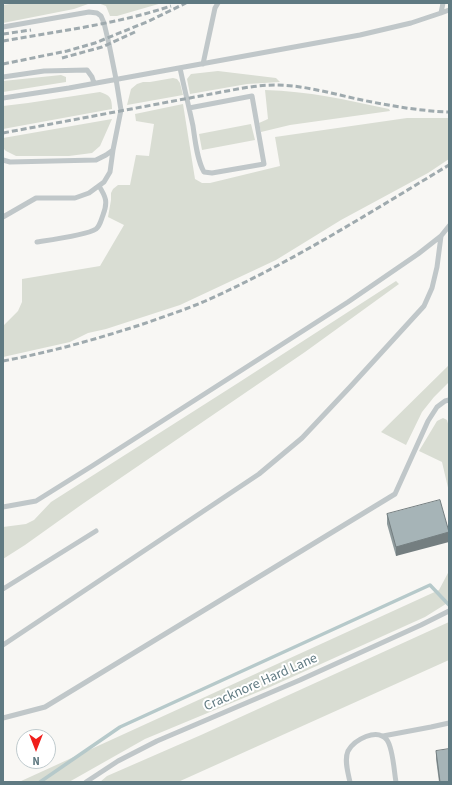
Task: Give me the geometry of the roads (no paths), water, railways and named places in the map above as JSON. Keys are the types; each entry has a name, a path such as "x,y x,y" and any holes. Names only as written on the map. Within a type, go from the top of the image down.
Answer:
{"lane":[{"path":"203,64 215,8 218,3"},
{"path":"441,13 443,3"},
{"path":"3,98 203,64 384,30 411,23 449,10"},
{"path":"3,27 89,12 97,12 101,16 104,23 121,110 110,172 104,182 89,193 75,198 36,198 3,217"},
{"path":"180,68 201,167 204,172 212,174 264,164 252,96 189,108"},
{"path":"3,77 44,71 87,70 94,83"},
{"path":"3,160 10,162 96,160 113,150"},
{"path":"37,242 83,234 99,226 105,209 106,200 99,186"},
{"path":"3,507 36,501 86,470 348,302 418,254 441,236 449,226"},
{"path":"3,645 258,474 302,438 424,306 432,288 437,267 441,236"},
{"path":"3,718 45,707 395,494 428,421 444,401 449,400"},
{"path":"3,589 96,531"},
{"name":"Cracknore Hard Lane","path":"86,782 118,761 157,741 300,680 449,611"},
{"path":"383,736 449,723"},
{"path":"350,782 346,762 348,751 358,740 377,734 383,736 390,746 396,782"}],"waterway":[{"path":"40,782 120,727 430,585 449,605"}],"railway":[{"path":"3,64 67,51 95,43 149,21 186,3"},
{"path":"3,41 130,18 171,6"},
{"path":"3,34 31,30"},
{"path":"62,58 102,47 135,32"},
{"path":"3,133 239,89 269,85 297,86 395,106 427,111 449,112"},
{"path":"3,361 108,335 181,311 203,302 298,255 449,165"}]}
